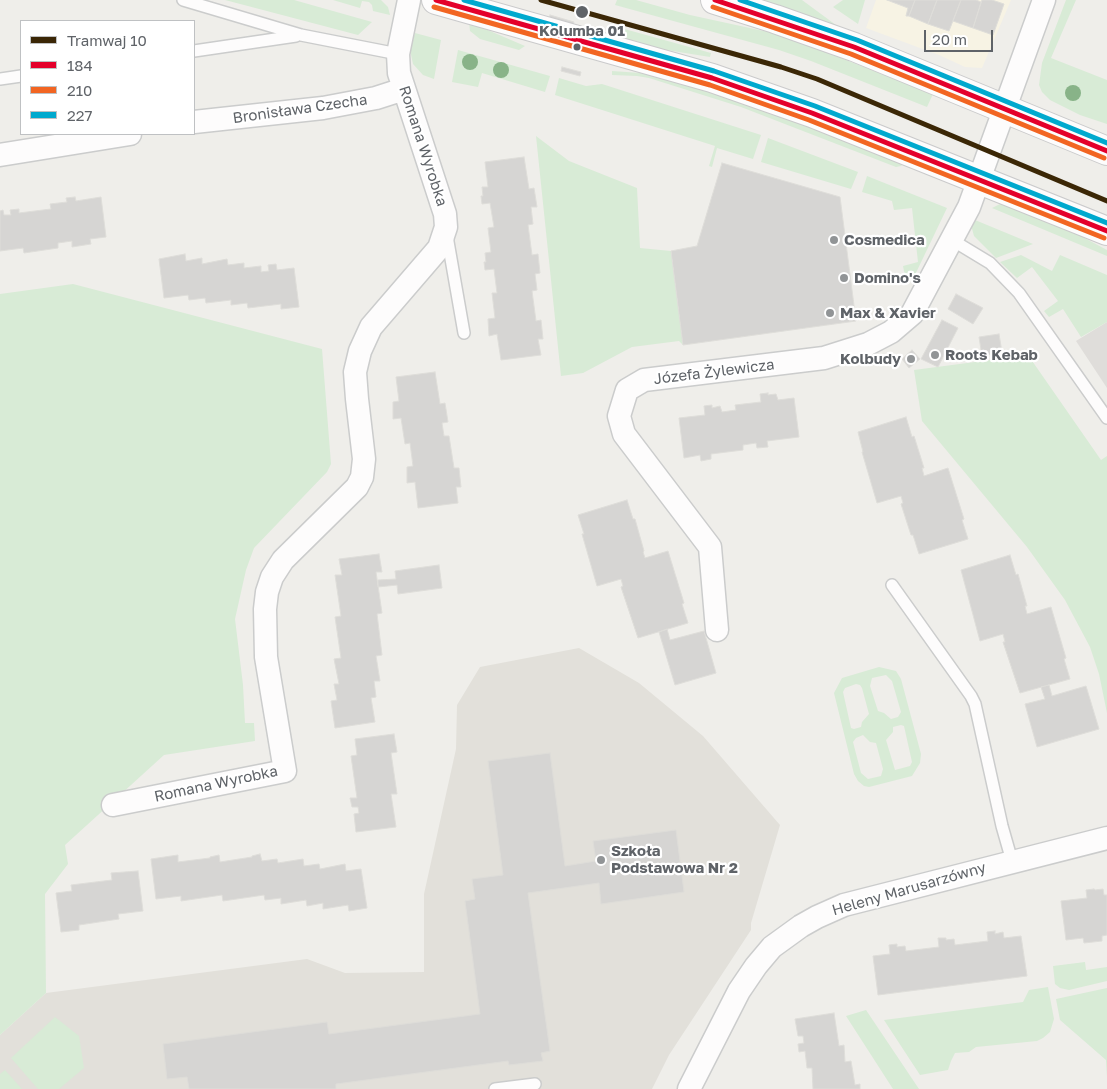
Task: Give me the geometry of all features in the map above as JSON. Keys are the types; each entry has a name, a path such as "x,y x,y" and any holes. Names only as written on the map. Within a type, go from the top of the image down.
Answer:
{"main road":[{"path":"436,0 712,78 812,113 1107,231"},
{"path":"715,0 775,19 854,48 1107,151"}],"street":[{"name":"Romana Wyrobka","path":"113,805 285,772 266,657 265,609 267,592 272,577 283,560 357,487 362,477 364,459 355,372 360,351 371,327 439,248 446,227 445,214 399,73 398,54 409,0"},
{"name":"Józefa Żylewicza","path":"717,630 710,547 624,434 619,416 627,390 644,380 824,358 868,344 890,332 912,314 968,207 1044,0"},
{"name":"Bronisława Czecha","path":"195,122 323,108 376,98 404,89"},
{"path":"0,155 124,135"},
{"name":"Heleny Marusarzówny","path":"689,1089 740,991 756,966 772,947 801,926 844,904 1107,838"}],"lane":[{"path":"183,0 301,36 398,54"},
{"path":"195,51 301,36"},
{"path":"0,79 20,76"},
{"path":"446,227 464,333"},
{"path":"952,240 990,263 1019,293 1107,418"},
{"path":"892,584 975,704 1002,826 1012,861"},
{"path":"495,1089 534,1084"}],"shaded area":[{"path":"876,0 1011,0 982,68 965,67 939,55 866,28"},
{"path":"1107,322 1107,388 1076,341"},
{"name":"Szkoła Podstawowa Nr 2","path":"579,648 639,683 703,736 780,825 751,923 751,930 669,1055 652,1089 0,1089 0,1035 46,993 307,959 345,973 424,972 424,894 456,749 457,705 480,667"}],"green space":[{"path":"225,0 294,0 372,22 358,35"},
{"path":"333,0 381,0 388,7 390,15 373,11 372,5 369,2 362,1 360,8"},
{"path":"617,0 636,0 690,15 782,35 933,94 927,107 811,61 779,50 615,5"},
{"path":"763,0 802,0 840,28"},
{"path":"843,0 865,0 858,24 833,7"},
{"path":"1066,0 1076,0 1051,58 1107,80 1107,124 1080,115 1050,100 1042,92 1039,85 1042,63"},
{"path":"469,22 525,46 519,50 480,39 470,31"},
{"path":"610,25 711,53 710,57 654,48 607,35"},
{"path":"415,33 441,40 434,79 423,75 413,64 410,50"},
{"path":"458,50 550,76 545,92 482,73 478,87 452,82"},
{"path":"612,71 655,74 707,88 905,162 901,166 896,167 741,107 649,78 612,75"},
{"path":"559,78 586,86 602,84 761,135 753,159 717,148 712,167 709,166 715,146 555,95"},
{"path":"536,136 569,161 637,188 640,248 671,251 683,345 679,341 632,347 583,373 561,376"},
{"path":"768,138 858,172 851,189 761,162"},
{"path":"867,176 947,208 913,279 905,276 903,266 918,262 912,208 894,210 892,201 862,192"},
{"path":"1015,203 1032,210 1107,250 1107,256 992,208 1000,204"},
{"path":"975,220 1033,244 996,258 974,236 971,225"},
{"path":"1021,255 1052,271 1060,255 1107,275 1107,322 1081,337 1063,309 1049,317 1044,311 1058,301 1032,267 1017,278 1000,262"},
{"path":"73,284 322,349 331,464 327,472 254,548 246,570 235,619 243,685 245,723 254,723 255,741 164,755 65,845 68,864 45,894 46,993 0,1035 0,294"},
{"path":"1028,355 1101,460 1107,456 1107,713 1099,674 1090,647 1065,600 1027,547 922,421 914,370"},
{"path":"879,667 896,671 901,679 921,754 920,763 912,776 869,787 864,786 858,781 854,774 834,693 842,678","holes":["886,675 892,681 901,712 898,717 891,719 878,711 870,686 872,678","856,684 862,688 869,714 862,722 861,727 851,728 843,692 845,688","904,726 912,762 910,766 895,770 886,740 893,732 893,727","863,735 870,742 876,743 883,769 881,776 868,779 861,773 853,742 856,738"]},
{"path":"1085,962 1086,970 1107,967 1107,981 1069,990 1060,988 1055,984 1053,966"},
{"path":"1048,987 1054,1019 1050,1032 1043,1038 1037,1041 976,1047 969,1052 955,1053 948,1070 920,1075 884,1020 1023,1002 1029,990"},
{"path":"1107,988 1107,1077 1106,1060 1060,1020 1056,999"},
{"path":"866,1010 919,1089 893,1089 846,1016"},
{"path":"55,1017 79,1036 84,1068 59,1089 38,1089 11,1058"},
{"path":"5,1070 22,1089 0,1089 0,1074"}],"building":[{"path":"887,0 915,0 909,16 906,16 908,8"},
{"path":"915,0 937,0 928,24 909,16"},
{"path":"937,0 961,0 949,31 928,24"},
{"path":"961,0 981,2 973,28 953,21"},
{"path":"982,0 992,0 1004,4 993,35 973,28"},
{"path":"550,15 574,22 573,25 549,19"},
{"path":"562,67 581,72 580,76 561,71"},
{"path":"524,157 529,189 534,188 537,207 531,207 533,224 528,225 532,255 538,254 540,273 535,274 537,290 532,291 536,321 541,320 543,339 538,339 541,355 501,360 497,334 489,336 488,319 495,318 492,293 497,293 494,269 485,270 484,262 486,262 485,253 491,252 488,228 494,227 490,203 482,204 482,187 488,187 485,162"},
{"path":"722,163 840,197 856,321 683,345 671,251 697,246"},
{"path":"75,197 76,201 101,197 106,237 90,239 91,244 72,247 72,241 58,243 58,248 24,253 23,248 0,251 0,211 3,210 4,215 11,215 10,210 19,209 19,213 51,209 50,204 67,202 66,198"},
{"path":"185,254 186,261 202,258 202,264 227,259 228,265 244,263 244,268 261,266 261,272 269,271 268,265 276,264 277,270 294,268 299,307 281,309 281,304 248,308 247,303 231,305 231,300 206,303 205,298 189,300 188,295 164,298 159,259"},
{"path":"956,294 983,308 973,324 948,309"},
{"path":"942,320 958,328 938,367 921,359"},
{"path":"999,334 1002,352 982,356 979,337"},
{"name":"Kolbudy","path":"912,350 920,359 909,368 902,359"},
{"path":"435,372 440,404 445,403 448,422 442,423 444,436 449,436 454,468 459,468 461,487 456,487 458,503 418,508 415,482 407,483 407,467 413,466 410,443 405,444 401,418 393,419 393,402 399,401 396,377"},
{"path":"768,393 768,395 776,394 778,400 794,398 799,437 767,441 768,447 757,448 756,443 743,445 743,450 711,454 711,459 701,461 700,455 684,458 679,418 705,415 704,406 712,405 712,408 720,406 722,412 736,410 735,405 761,402 760,394"},
{"path":"906,417 924,468 922,468 924,476 948,468 964,519 962,520 968,539 919,554 901,504 903,503 901,496 877,503 858,432"},
{"path":"627,500 633,519 635,519 645,558 668,551 688,623 638,638 621,587 623,586 621,579 597,586 578,515"},
{"path":"379,554 382,572 376,572 382,613 377,614 382,655 376,656 380,681 374,681 376,697 371,698 375,722 335,728 331,701 337,700 334,684 339,684 334,659 341,658 335,617 341,616 335,575 342,575 339,559"},
{"path":"1010,555 1016,575 1018,574 1027,606 1025,606 1027,614 1051,607 1070,679 1020,693 1003,642 1005,642 1003,634 980,641 961,570"},
{"path":"439,565 442,588 398,594 397,585 378,587 378,580 396,579 395,571"},
{"path":"667,629 670,640 704,631 716,673 675,685 659,632"},
{"path":"1049,685 1052,696 1086,686 1099,729 1037,747 1025,704 1045,699 1041,687"},
{"path":"394,734 397,752 391,753 397,794 391,794 396,827 356,832 354,814 359,813 358,807 352,807 350,798 357,798 351,756 357,755 355,739"},
{"path":"550,753 565,866 596,861 593,841 676,830 684,892 601,904 599,883 528,893 550,1051 541,1053 543,1061 509,1065 508,1061 336,1084 336,1089 189,1089 187,1077 167,1079 163,1044 327,1022 329,1034 480,1014 465,901 475,899 472,879 503,875 488,761"},
{"path":"260,854 262,861 277,859 278,863 303,859 304,866 319,864 320,869 345,864 346,871 361,869 367,908 349,911 348,905 323,909 323,903 307,906 306,900 281,904 281,898 265,900 264,895 223,901 222,895 181,901 181,896 156,899 151,859 178,855 178,862 219,855 220,862"},
{"path":"138,871 143,911 118,914 119,919 79,925 79,930 61,932 56,893 72,891 71,885 112,880 111,873"},
{"path":"1103,889 1104,895 1107,895 1107,935 1102,936 1102,941 1084,943 1083,938 1066,940 1061,901 1087,898 1086,890"},
{"path":"995,931 995,934 1003,932 1004,938 1021,936 1027,976 878,995 873,956 890,954 889,945 905,946 906,951 939,947 938,938 954,939 955,945 988,941 987,932"},
{"path":"834,1013 839,1046 844,1045 845,1062 851,1061 855,1085 860,1084 860,1089 813,1089 812,1068 807,1068 805,1051 799,1052 798,1044 804,1043 803,1036 798,1036 795,1019"}],"tram line":[{"name":"10","path":"541,0 781,67 817,79 1107,201"}],"transit line":[{"name":"184","path":"436,0 712,78 812,113 1107,231"},
{"name":"227","path":"464,0 714,71 815,106 1107,223"},
{"name":"184","path":"715,0 854,47 1107,151"},
{"name":"227","path":"740,0 857,40 1107,143"},
{"name":"210","path":"434,7 710,85 809,120 1104,238"},
{"name":"210","path":"713,7 851,54 1104,158"}],"place":[{"name":"Kolumba 01","path":"582,12"},
{"name":"Cosmedica","path":"834,240"},
{"name":"Domino's","path":"844,278"},
{"name":"Max & Xavier","path":"830,313"},
{"name":"Roots Kebab","path":"935,355"},
{"name":"Kolbudy","path":"911,359"},
{"name":"Szkoła Podstawowa Nr 2","path":"601,860"}]}
